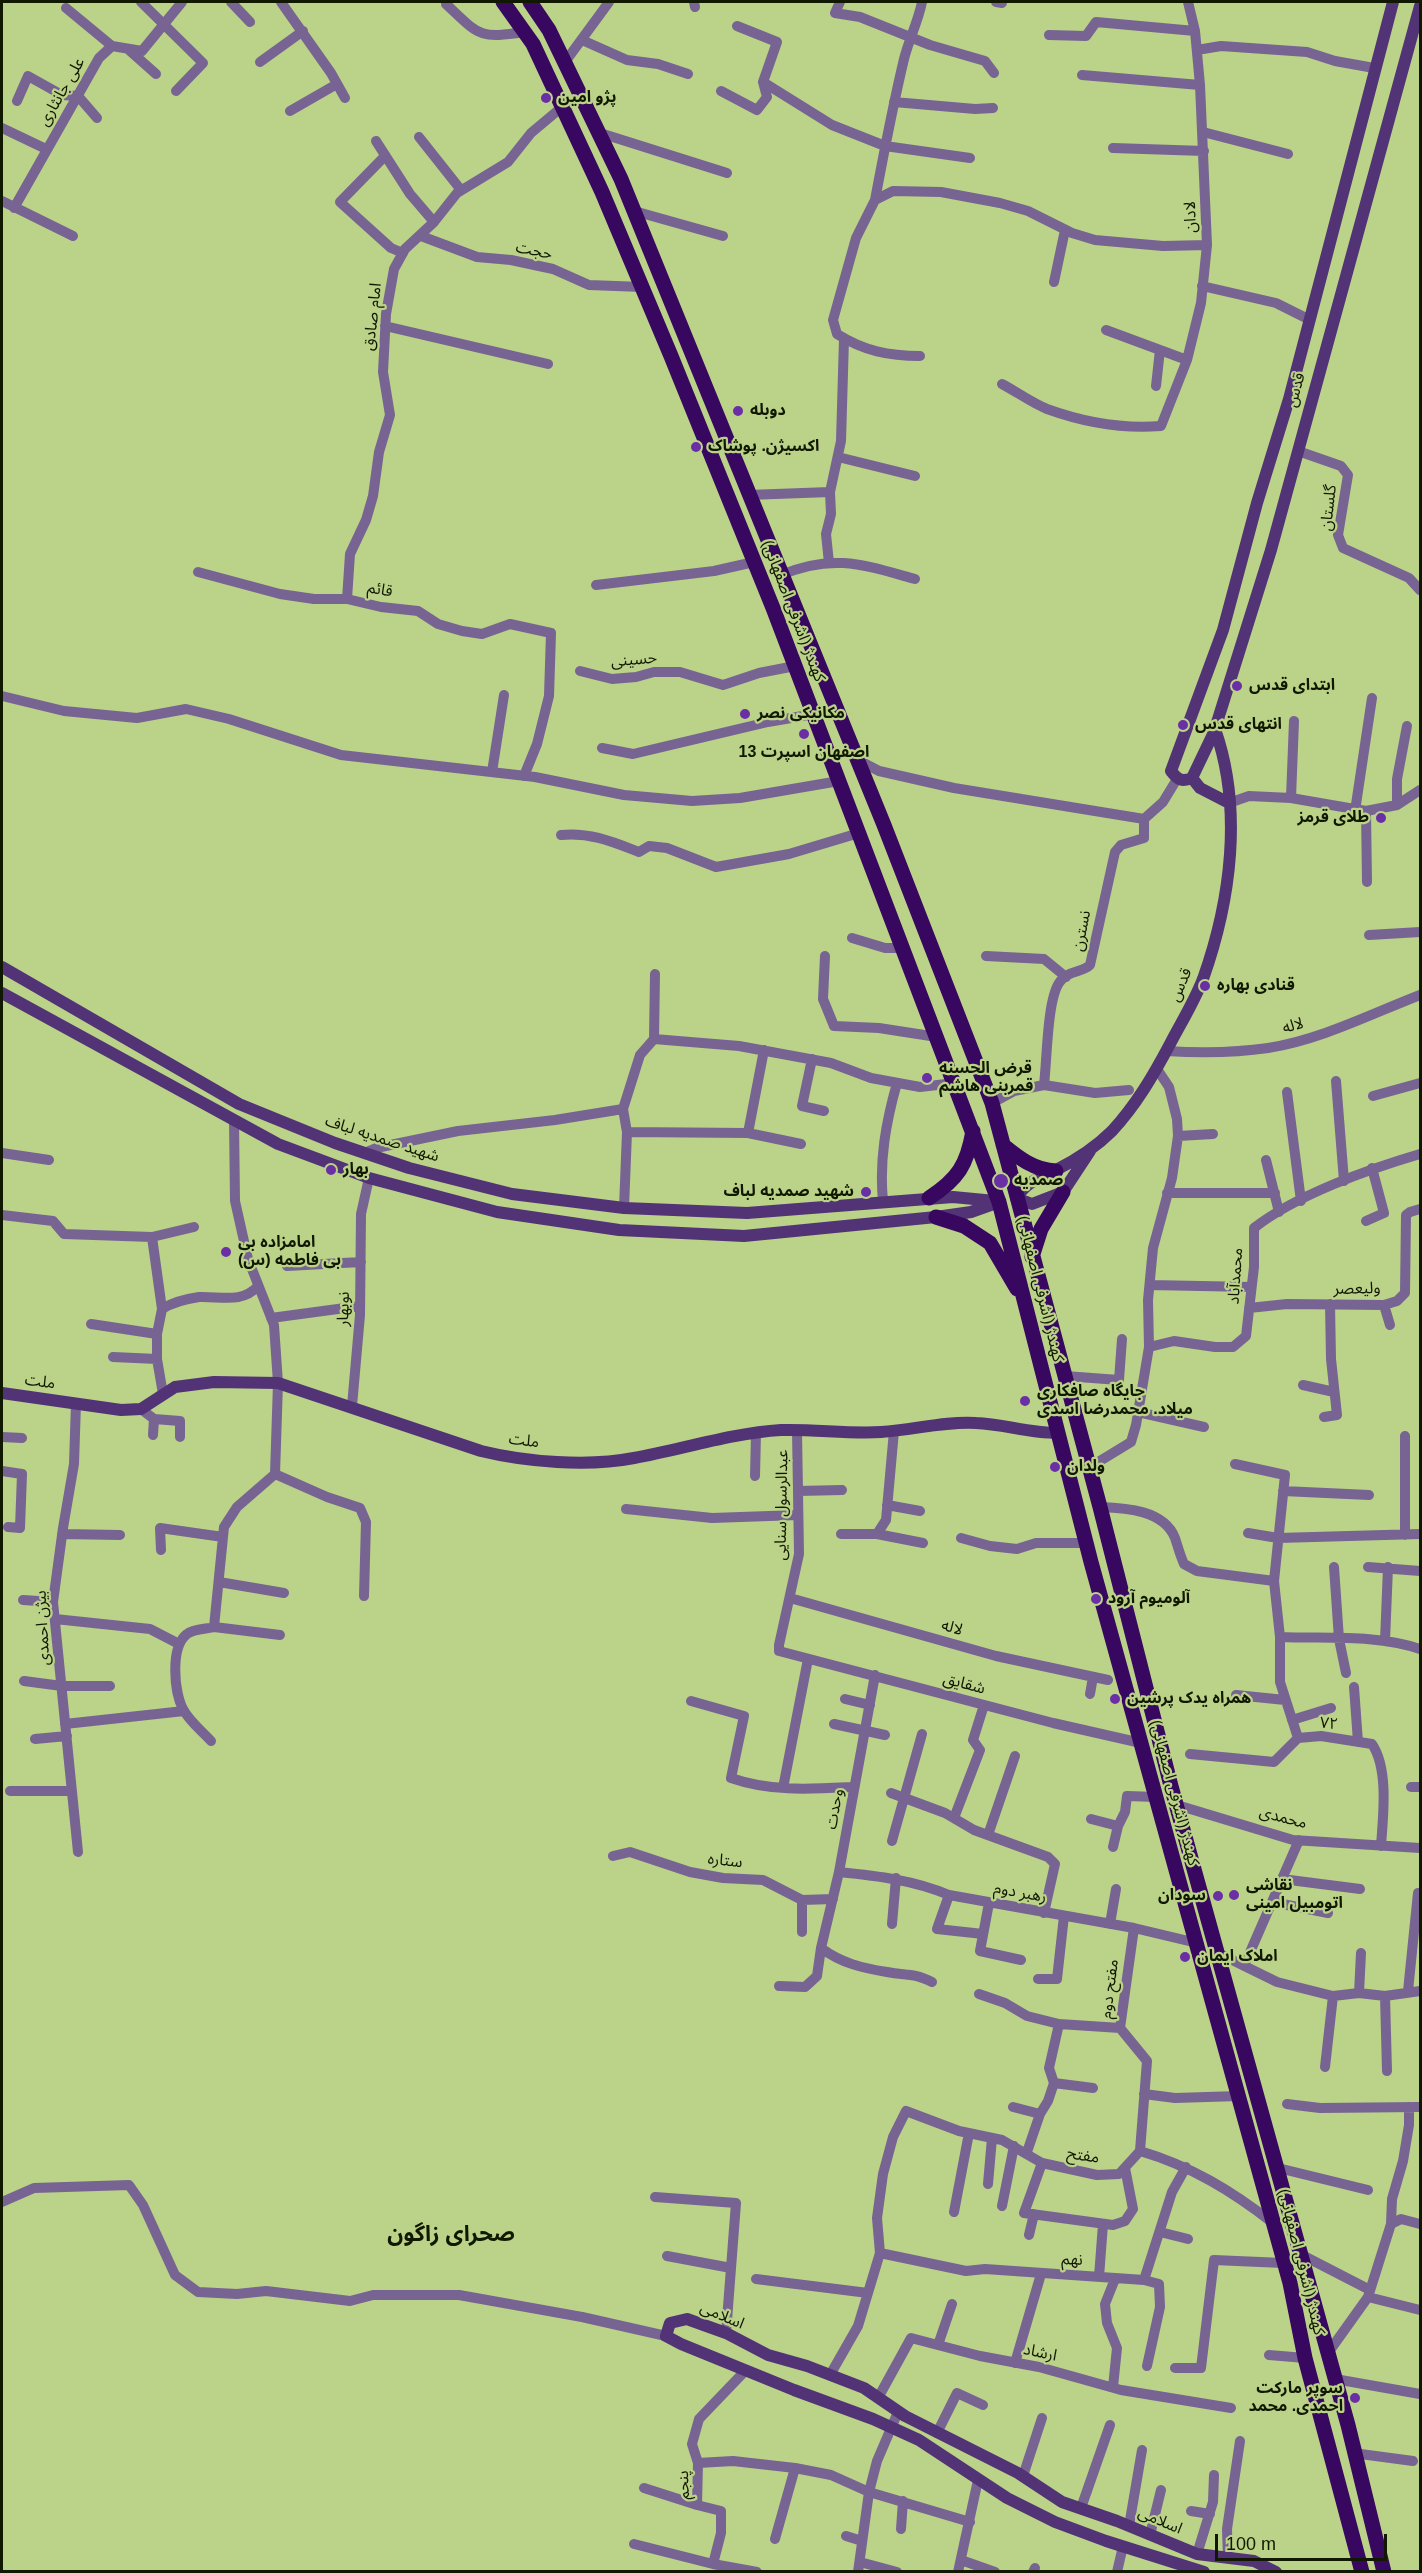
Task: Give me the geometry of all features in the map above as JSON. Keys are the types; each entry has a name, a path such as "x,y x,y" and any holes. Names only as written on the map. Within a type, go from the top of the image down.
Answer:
{"main road":[{"name":"کهندژ (اشرفی اصفهانی)","path":"503,2 533,45 642,287 814,714 999,1202 1086,1543 1290,2283 1305,2358 1362,2571"},
{"name":"کهندژ (اشرفی اصفهانی)","path":"530,2 549,30 565,62 600,133 634,211 857,760 992,1103 1101,1507 1177,1805 1348,2425 1353,2453 1384,2571"},
{"name":"قدس","path":"1174,775 1223,630 1257,503 1289,399 1393,2"},
{"name":"قدس","path":"1192,778 1215,729 1271,550 1420,6"},
{"path":"1289,399 1309,405"},
{"path":"708,447 727,441"},
{"name":"قدس","path":"1090,1151 1128,1112 1149,1083 1202,981 1215,941 1227,881 1230,850 1229,803 1223,753 1215,729"},
{"path":"1174,775 1184,781 1192,778 1200,788 1229,803"},
{"name":"شهید صمدیه لباف","path":"2,968 239,1104 364,1153 409,1168 512,1194 624,1208 747,1213 929,1198 954,1197 999,1202"},
{"path":"2,993 278,1144 369,1178 497,1212 619,1230 744,1236 936,1217 971,1212 1016,1198 1032,1204 1063,1192"},
{"path":"165,1082 173,1066"},
{"path":"929,1198 953,1180 969,1155 973,1131"},
{"path":"1003,1145 1042,1170 1056,1171"},
{"path":"1016,1198 1026,1185 1035,1179 1056,1171 1090,1151"},
{"path":"1032,1257 1041,1229 1090,1151"},
{"path":"846,1204 849,1226"},
{"path":"936,1217 964,1226 990,1243 1025,1302"},
{"name":"ملت","path":"2,1393 122,1410 141,1408 175,1387 214,1382 278,1383 481,1451 505,1457 567,1462 631,1459 756,1433 914,1430 948,1422 979,1423 1038,1433 1057,1433"},
{"path":"1290,2283 1306,2307 1320,2355 1324,2359 1329,2355"},
{"name":"اسلامی","path":"1204,2571 1055,2522 1007,2498 919,2440 745,2371 666,2336 670,2323 687,2319 726,2333 768,2355 807,2366 864,2388 898,2412 1023,2476 1062,2502 1197,2554 1254,2560 1276,2571"},
{"path":"1314,2391 1317,2374 1325,2374 1348,2425"}],"street":[{"path":"141,2 203,63 176,91"},
{"path":"66,8 112,46 142,51 182,2"},
{"path":"231,2 250,22"},
{"path":"280,2 303,31 345,98"},
{"path":"565,62 609,2"},
{"path":"840,2 836,13 860,17 930,45 986,61 994,73"},
{"path":"920,356 878,353 854,345 837,334 833,320 856,238 875,200 894,102 910,36 917,25 922,2"},
{"name":"لادان","path":"1002,384 1046,408 1089,420 1140,428 1161,426 1187,360 1201,303 1207,246 1203,132 1196,31 1188,2"},
{"path":"446,4 474,30 493,37 524,32"},
{"path":"1049,35 1086,36 1096,22 1196,31"},
{"path":"721,91 757,110 766,97 763,82 777,42 737,26"},
{"path":"260,62 303,31"},
{"path":"582,40 627,60 658,64 688,75"},
{"name":"علی جانثاری","path":"15,208 99,58 112,46"},
{"path":"1197,50 1221,46 1306,52 1335,61 1374,68"},
{"path":"128,50 156,74"},
{"path":"1082,75 1200,85"},
{"path":"17,100 28,76 62,95 78,96 98,118"},
{"path":"763,82 832,125 885,147 970,158"},
{"path":"290,111 338,84"},
{"path":"894,102 975,110 993,108"},
{"name":"امام صادق","path":"347,599 350,554 366,520 373,496 379,452 390,415 383,372 385,326 394,269 403,253 462,190 508,162 531,133 562,107"},
{"path":"2,128 46,149"},
{"path":"1203,132 1288,154"},
{"path":"600,133 727,172"},
{"path":"419,137 462,190"},
{"path":"376,141 410,194 434,222"},
{"path":"1113,148 1204,152"},
{"path":"386,156 340,202 391,248 403,253"},
{"path":"875,200 893,190 941,192 1028,211 1065,230 1095,240 1163,246 1207,246"},
{"path":"2,201 73,236"},
{"path":"634,211 723,236"},
{"path":"1054,282 1065,230"},
{"name":"حجت","path":"421,236 477,257 511,260 553,269 589,285 642,287"},
{"path":"1203,286 1276,303 1310,320"},
{"path":"385,326 548,364"},
{"path":"1106,330 1187,360"},
{"path":"829,563 826,534 831,514 830,492 841,441 844,339"},
{"path":"1156,386 1160,350"},
{"name":"گلستان","path":"1298,452 1341,466 1348,475 1338,535 1343,548 1409,578 1420,590"},
{"path":"838,457 915,476"},
{"path":"748,495 830,492"},
{"path":"781,575 803,565 844,561 915,579"},
{"path":"596,585 714,571 754,562"},
{"name":"قائم","path":"198,572 280,594 314,599 347,599 381,607 418,611 438,624 462,631 482,634 510,624 551,633 549,696 537,744 524,776"},
{"name":"حسینی","path":"580,671 612,679 636,677 654,672 680,672 723,685 759,673 795,666"},
{"path":"492,772 504,695"},
{"path":"2,696 64,711 137,718 186,710 229,719 341,755 524,776 624,795 692,801 740,798 839,781"},
{"path":"1354,810 1372,698"},
{"path":"602,748 633,754 768,722 814,714"},
{"path":"1291,798 1293,721"},
{"path":"1397,805 1397,779 1407,726"},
{"path":"857,760 879,771 954,788 1144,819 1163,802 1174,775"},
{"path":"1229,803 1249,796 1291,798 1366,811 1397,805 1420,790"},
{"path":"1366,811 1367,882"},
{"name":"نسترن","path":"1066,977 1073,971 1084,969 1090,964 1115,852 1121,845 1144,838 1144,819"},
{"path":"561,835 576,833 600,837 639,852 650,846 667,848 716,867 789,854 859,833"},
{"path":"1369,935 1420,932"},
{"path":"852,938 885,948 903,948"},
{"path":"825,956 823,999 834,1026 879,1028 937,1037"},
{"path":"986,956 1044,958 1066,977 1059,983 1052,1004 1044,1085"},
{"path":"624,1208 627,1132 623,1109 640,1055 654,1039 655,974"},
{"name":"لاله","path":"1166,1051 1205,1053 1269,1048 1309,1038 1420,995"},
{"path":"654,1039 764,1050 831,1063 871,1078 920,1087 955,1083"},
{"path":"748,1133 764,1050"},
{"path":"812,1059 802,1106 824,1111"},
{"path":"1090,1467 1131,1442 1149,1347 1153,1248 1172,1178 1178,1136 1177,1119 1169,1087 1157,1069"},
{"path":"1336,1081 1344,1181"},
{"path":"883,1201 881,1178 883,1146 897,1083"},
{"path":"1373,1096 1420,1083"},
{"path":"992,1103 1014,1091 1044,1085 1095,1094 1129,1090"},
{"path":"1287,1092 1301,1201"},
{"path":"364,1153 376,1148 458,1131 555,1120 623,1109"},
{"path":"214,1627 224,1527 237,1507 275,1474 278,1383 274,1325 248,1259 235,1201 234,1120"},
{"path":"627,1132 748,1133 801,1144"},
{"path":"1178,1136 1213,1134"},
{"path":"2,1166 3,1153 49,1160"},
{"name":"محمدآباد","path":"1149,1347 1174,1341 1215,1347 1233,1347 1246,1335 1254,1228 1279,1212 1372,1168 1420,1154"},
{"path":"1266,1160 1279,1212"},
{"path":"1366,1221 1384,1213 1372,1168"},
{"name":"نوبهار","path":"352,1406 360,1306 361,1214 369,1178"},
{"path":"1167,1193 1275,1194"},
{"name":"ولیعصر","path":"1249,1308 1287,1304 1384,1305 1397,1301 1405,1293 1406,1215 1420,1209"},
{"path":"2,1215 53,1221 64,1234 152,1237 194,1227"},
{"path":"152,1237 162,1309 157,1334 157,1359 163,1394"},
{"path":"287,1266 361,1262"},
{"path":"1150,1285 1251,1287"},
{"path":"162,1309 174,1302 198,1298 240,1298 258,1286"},
{"path":"1324,1417 1337,1415 1330,1304"},
{"path":"1384,1305 1390,1325"},
{"path":"271,1318 360,1306"},
{"path":"92,1324 157,1334"},
{"path":"1065,1376 1119,1380 1122,1339"},
{"path":"113,1357 157,1359"},
{"path":"1303,1385 1334,1392"},
{"name":"بیژن احمدی","path":"76,1403 74,1464 53,1602 78,1852"},
{"path":"141,1408 154,1419 180,1421 180,1437"},
{"path":"1138,1412 1204,1426"},
{"path":"153,1435 154,1419"},
{"name":"عبدالرسول سنایی","path":"780,1651 779,1645 799,1554 797,1431"},
{"path":"877,1534 886,1520 894,1431"},
{"path":"755,1476 756,1433"},
{"path":"1405,1436 1405,1534"},
{"path":"2,1437 22,1438"},
{"path":"1235,1464 1285,1475 1274,1581 1280,1637 1280,1682 1298,1738"},
{"path":"2,1471 22,1474 20,1528 8,1527"},
{"path":"275,1474 327,1497 360,1508 366,1522 364,1596"},
{"path":"798,1491 842,1490"},
{"path":"1283,1491 1369,1495"},
{"path":"887,1504 920,1511"},
{"path":"1101,1507 1125,1508 1162,1520 1174,1536 1184,1564 1197,1571 1274,1581"},
{"path":"626,1509 712,1518 798,1515"},
{"path":"161,1550 160,1528 223,1537"},
{"path":"1248,1533 1278,1538 1420,1534"},
{"path":"62,1534 120,1535"},
{"path":"841,1534 877,1534 923,1543"},
{"path":"961,1538 990,1546 1017,1549 1036,1543 1086,1543"},
{"path":"1334,1567 1339,1639 1346,1673"},
{"path":"1368,1567 1420,1571"},
{"path":"1385,1641 1388,1567"},
{"path":"219,1582 284,1593"},
{"name":"لاله","path":"790,1598 996,1656 1108,1680"},
{"path":"23,1600 53,1602"},
{"path":"55,1618 150,1629 178,1644"},
{"path":"211,1741 184,1711 175,1670 178,1644 189,1632 214,1627 280,1635"},
{"path":"1280,1637 1385,1641 1404,1643 1420,1649"},
{"name":"شقایق","path":"780,1651 984,1705 1141,1743"},
{"path":"783,1788 807,1659"},
{"name":"وحدت","path":"779,1986 805,1987 817,1976 876,1675"},
{"path":"1090,1694 1093,1677"},
{"path":"24,1681 62,1686 110,1686"},
{"path":"1354,1687 1358,1742"},
{"path":"1236,1695 1285,1700"},
{"path":"845,1699 870,1705"},
{"path":"691,1701 744,1716 731,1778 752,1786 854,1787"},
{"path":"954,1818 980,1750 973,1740 984,1705"},
{"path":"1292,1720 1331,1708"},
{"path":"35,1739 66,1730 184,1711"},
{"path":"834,1724 885,1736"},
{"path":"892,1841 922,1734"},
{"name":"۷۲","path":"1190,1754 1274,1762 1298,1738 1321,1736 1372,1744 1379,1754 1383,1793 1381,1846"},
{"path":"988,1835 1016,1755"},
{"path":"10,1791 72,1791"},
{"path":"891,1792 988,1835 1048,1857 1054,1864 1044,1913"},
{"path":"1113,1847 1118,1826 1125,1812 1127,1796 1156,1797"},
{"name":"محمدی","path":"1177,1805 1299,1840 1420,1848"},
{"path":"1091,1819 1118,1826"},
{"path":"1244,1966 1299,1840"},
{"name":"ستاره","path":"613,1856 630,1852 690,1872 723,1878 763,1880 802,1900 833,1899"},
{"name":"رهبر دوم","path":"839,1872 896,1878 923,1884 949,1895 1134,1928 1197,1943"},
{"path":"892,1924 896,1878"},
{"path":"1282,1879 1360,1889"},
{"path":"1110,1924 1116,1889"},
{"path":"1408,1991 1419,1893"},
{"path":"949,1895 938,1929 983,1934"},
{"path":"801,1932 802,1900"},
{"path":"1272,1902 1328,1913"},
{"path":"989,1903 980,1951 1021,1960"},
{"path":"1038,1979 1057,1979 1064,1916"},
{"name":"مفتح دوم","path":"1134,1928 1120,2028 1148,2061 1140,2151"},
{"path":"821,1948 837,1960 889,1973 916,1974 932,1982"},
{"path":"1218,1953 1277,1982 1333,1996 1359,1993 1385,1996 1420,1991"},
{"path":"1359,1993 1361,1953"},
{"path":"979,1994 1005,2003 1027,2016 1059,2024 1120,2028"},
{"path":"1325,2067 1333,1996"},
{"path":"1385,1996 1388,2071"},
{"path":"1027,2152 1040,2114 1054,2084 1049,2068 1059,2024"},
{"path":"1054,2084 1093,2088"},
{"path":"1144,2094 1175,2098 1239,2096"},
{"path":"1287,2103 1320,2108 1420,2107"},
{"path":"1013,2107 1040,2114"},
{"path":"1329,2355 1369,2293 1391,2224 1392,2199 1403,2161 1409,2125 1409,2107"},
{"name":"مفتح","path":"880,2253 877,2218 883,2174 893,2137 906,2111 1014,2146 1042,2163 1097,2175 1119,2174 1125,2168"},
{"path":"954,2212 969,2133"},
{"path":"988,2184 992,2138"},
{"path":"1002,2206 1014,2146"},
{"path":"1042,2163 1024,2213 1113,2225 1125,2221 1133,2209 1125,2168 1140,2151 1170,2160 1186,2168 1240,2198 1273,2224"},
{"path":"1147,2366 1160,2307 1159,2284 1144,2280 1172,2192 1186,2168"},
{"path":"1278,2168 1368,2190"},
{"path":"2,2202 34,2188 129,2185 143,2205 175,2275 198,2292 237,2294 266,2291 350,2301 373,2295 459,2295 666,2336"},
{"path":"655,2197 736,2203 726,2333"},
{"path":"1029,2235 1034,2214"},
{"path":"1391,2224 1401,2219 1420,2224"},
{"path":"1099,2277 1103,2224"},
{"path":"1160,2232 1188,2239"},
{"path":"830,2375 858,2326 880,2253"},
{"name":"نهم","path":"880,2253 966,2271 985,2269 1144,2280"},
{"path":"1302,2254 1369,2293 1420,2310"},
{"path":"668,2256 731,2268"},
{"path":"1174,2368 1201,2368 1214,2259 1283,2263"},
{"path":"1015,2363 1041,2274"},
{"path":"756,2279 868,2293"},
{"path":"1113,2387 1117,2348 1107,2323 1106,2304 1115,2279"},
{"path":"938,2345 952,2304"},
{"name":"ارشاد","path":"878,2398 911,2338 1113,2387 1231,2408"},
{"path":"1269,2355 1305,2358"},
{"name":"پنجم","path":"713,2564 721,2533 721,2511 696,2505 699,2463 692,2444 699,2419 745,2371"},
{"path":"1335,2379 1420,2394"},
{"path":"937,2433 957,2393 983,2405"},
{"path":"897,2571 859,2567 869,2492 877,2461 898,2412"},
{"path":"1023,2476 1042,2418"},
{"path":"1081,2508 1110,2426"},
{"path":"1228,2558 1227,2529 1240,2441"},
{"path":"1129,2526 1142,2450"},
{"path":"1353,2453 1413,2461"},
{"path":"699,2463 733,2461 795,2468 831,2475 869,2492 969,2522"},
{"path":"775,2539 795,2468"},
{"path":"1197,2554 1213,2502 1214,2475"},
{"path":"978,2480 960,2566 994,2571"},
{"path":"644,2488 696,2505"},
{"path":"1150,2535 1161,2490"},
{"path":"901,2529 903,2501"},
{"path":"1191,2511 1210,2514"},
{"path":"846,2536 862,2541"},
{"path":"634,2544 713,2564 757,2571"},
{"path":"1117,2571 1123,2546"}],"place":[{"name":"پژو امین","path":"546,98"},
{"name":"دوبله","path":"738,411"},
{"name":"اکسیژن. پوشاک","path":"696,447"},
{"name":"ابتدای قدس","path":"1237,686"},
{"name":"مکانیکی نصر","path":"745,714"},
{"name":"انتهای قدس","path":"1183,725"},
{"name":"اصفهان اسپرت 13","path":"804,734"},
{"name":"طلای قرمز","path":"1381,818"},
{"name":"قنادی بهاره","path":"1205,986"},
{"name":"قرض الحسنه قمربنی هاشم","path":"927,1078"},
{"name":"بهار","path":"331,1170"},
{"name":"صمدیه","path":"1001,1181"},
{"name":"شهید صمدیه لباف","path":"866,1192"},
{"name":"امامزاده بی بی فاطمه (س)","path":"226,1252"},
{"name":"جایگاه صافکاری میلاد. محمدرضا اسدی","path":"1025,1401"},
{"name":"ولدان","path":"1055,1467"},
{"name":"آلومیوم آرود","path":"1096,1599"},
{"name":"همراه یدک پرشین","path":"1115,1699"},
{"name":"نقاشی اتومبیل امینی","path":"1234,1895"},
{"name":"سودان","path":"1218,1896"},
{"name":"املاک ایمان","path":"1185,1957"},
{"name":"سوپر مارکت احمدی. محمد","path":"1355,2398"}],"district":[{"name":"صحرای زاگون","path":"451,2235"}]}
